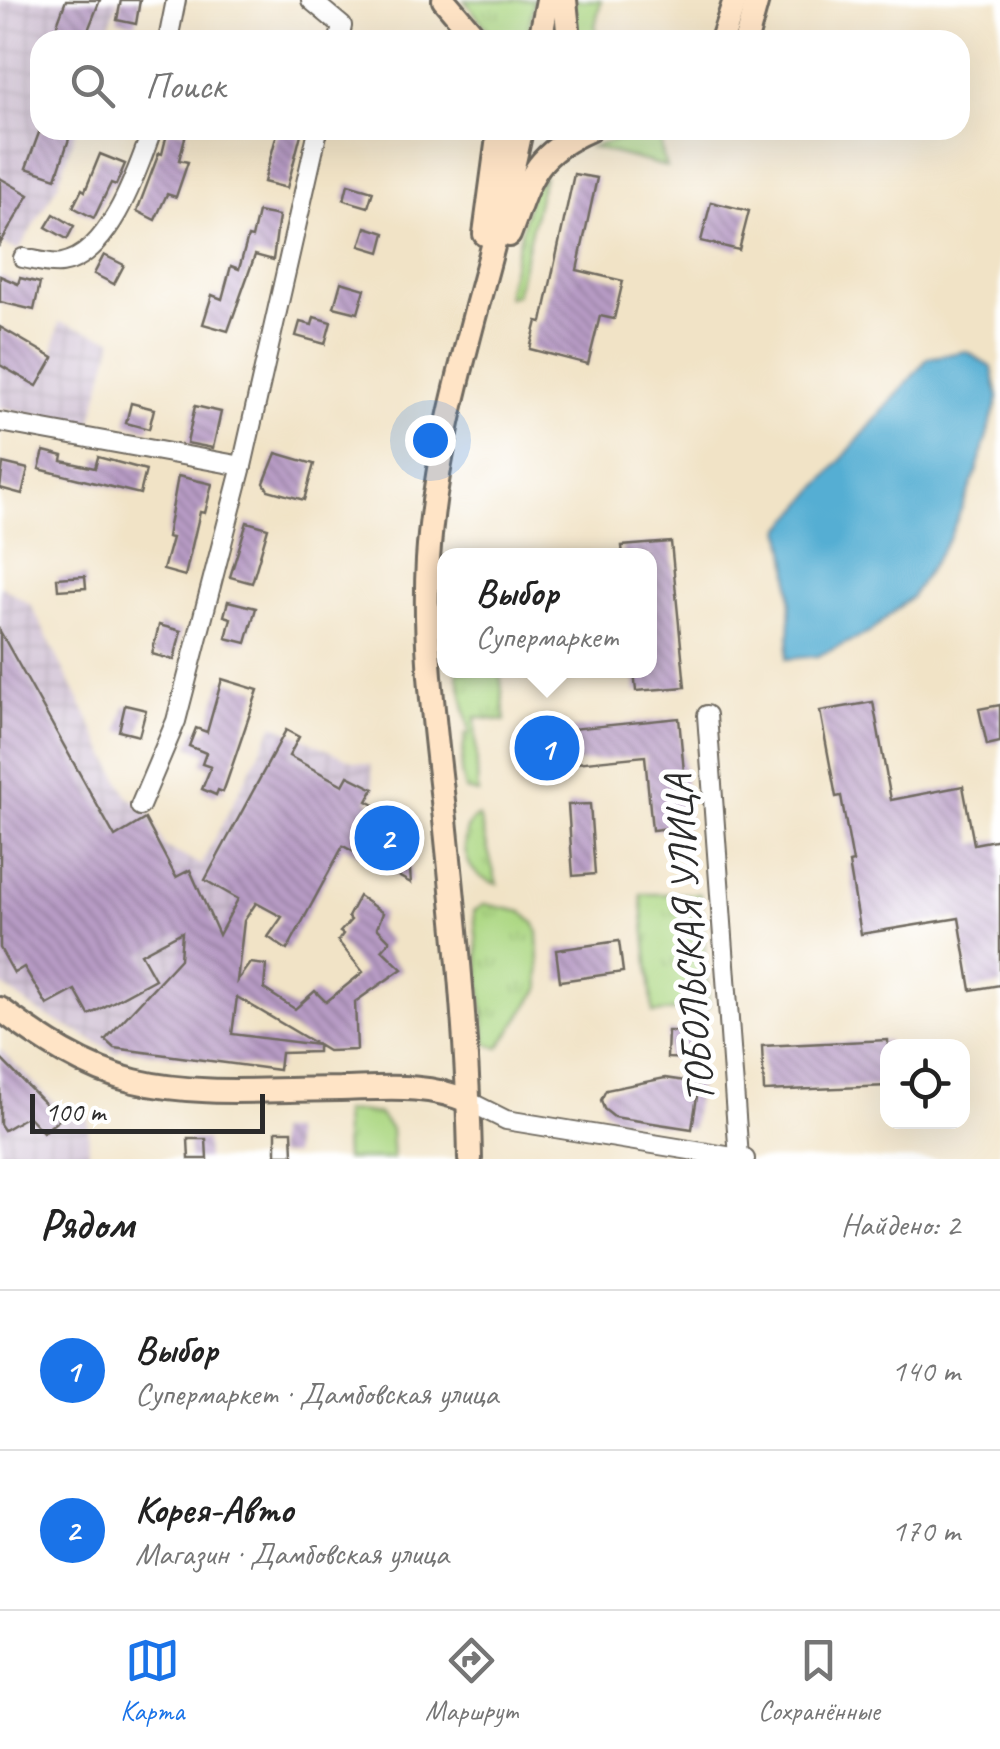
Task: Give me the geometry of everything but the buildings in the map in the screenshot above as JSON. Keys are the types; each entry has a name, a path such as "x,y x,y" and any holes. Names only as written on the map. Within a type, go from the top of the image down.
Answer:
{"main road":[{"path":"444,0 470,30"},
{"path":"542,30 548,0"},
{"path":"565,0 568,30"},
{"path":"725,30 734,0"},
{"path":"749,30 757,0"},
{"path":"485,277 485,218 498,140"},
{"path":"470,1159 426,610 432,516 519,140"},
{"path":"485,277 508,237 532,173 570,140"},
{"path":"0,1009 68,1054 117,1076 164,1086 228,1090 422,1088 468,1101"}],"street":[{"path":"170,30 176,0"},
{"path":"311,0 338,30"},
{"path":"23,258 62,263 92,248 130,190 148,140"},
{"path":"140,806 176,722 242,466 316,140"},
{"path":"0,422 242,466"},
{"name":"ТОБОЛЬСКАЯ УЛИЦА","path":"707,714 742,1159"},
{"path":"468,1101 506,1120 742,1159"}],"shaded area":[{"path":"0,0 118,0 108,30 30,30 30,140 73,140 58,184 19,250 0,244"},
{"path":"59,322 113,339 90,428 0,407 0,327 52,357"},
{"path":"0,585 31,605 128,797 147,807 165,847 201,865 274,724 352,761 371,765 374,789 300,927 255,903 244,924 237,985 178,982 117,1053 37,1011 0,984"},
{"path":"0,1049 64,1112 88,1112 89,1159 0,1159"}],"green space":[{"path":"464,0 534,0 529,30 488,30"},
{"path":"574,0 601,0 596,30 575,27"},
{"path":"617,140 662,140 667,167 591,147"},
{"path":"544,175 516,295 508,297 531,191"},
{"path":"458,678 501,678 505,721 475,717 478,793 465,790 461,772 465,734 470,733"},
{"path":"479,816 497,884 477,874 467,858 468,826"},
{"path":"641,894 700,894 709,1007 653,1013"},
{"path":"485,904 522,912 535,924 538,933 540,988 499,1048 486,1043 474,911"},
{"path":"343,1112 379,1114 391,1129 393,1159 345,1159"}],"water":[{"path":"966,351 992,368 998,398 976,473 949,539 911,597 869,633 818,656 786,659 790,594 782,529 928,358"}],"place":[{"name":"Выбор","path":"547,748"},
{"name":"Корея-Авто","path":"387,838"}]}
